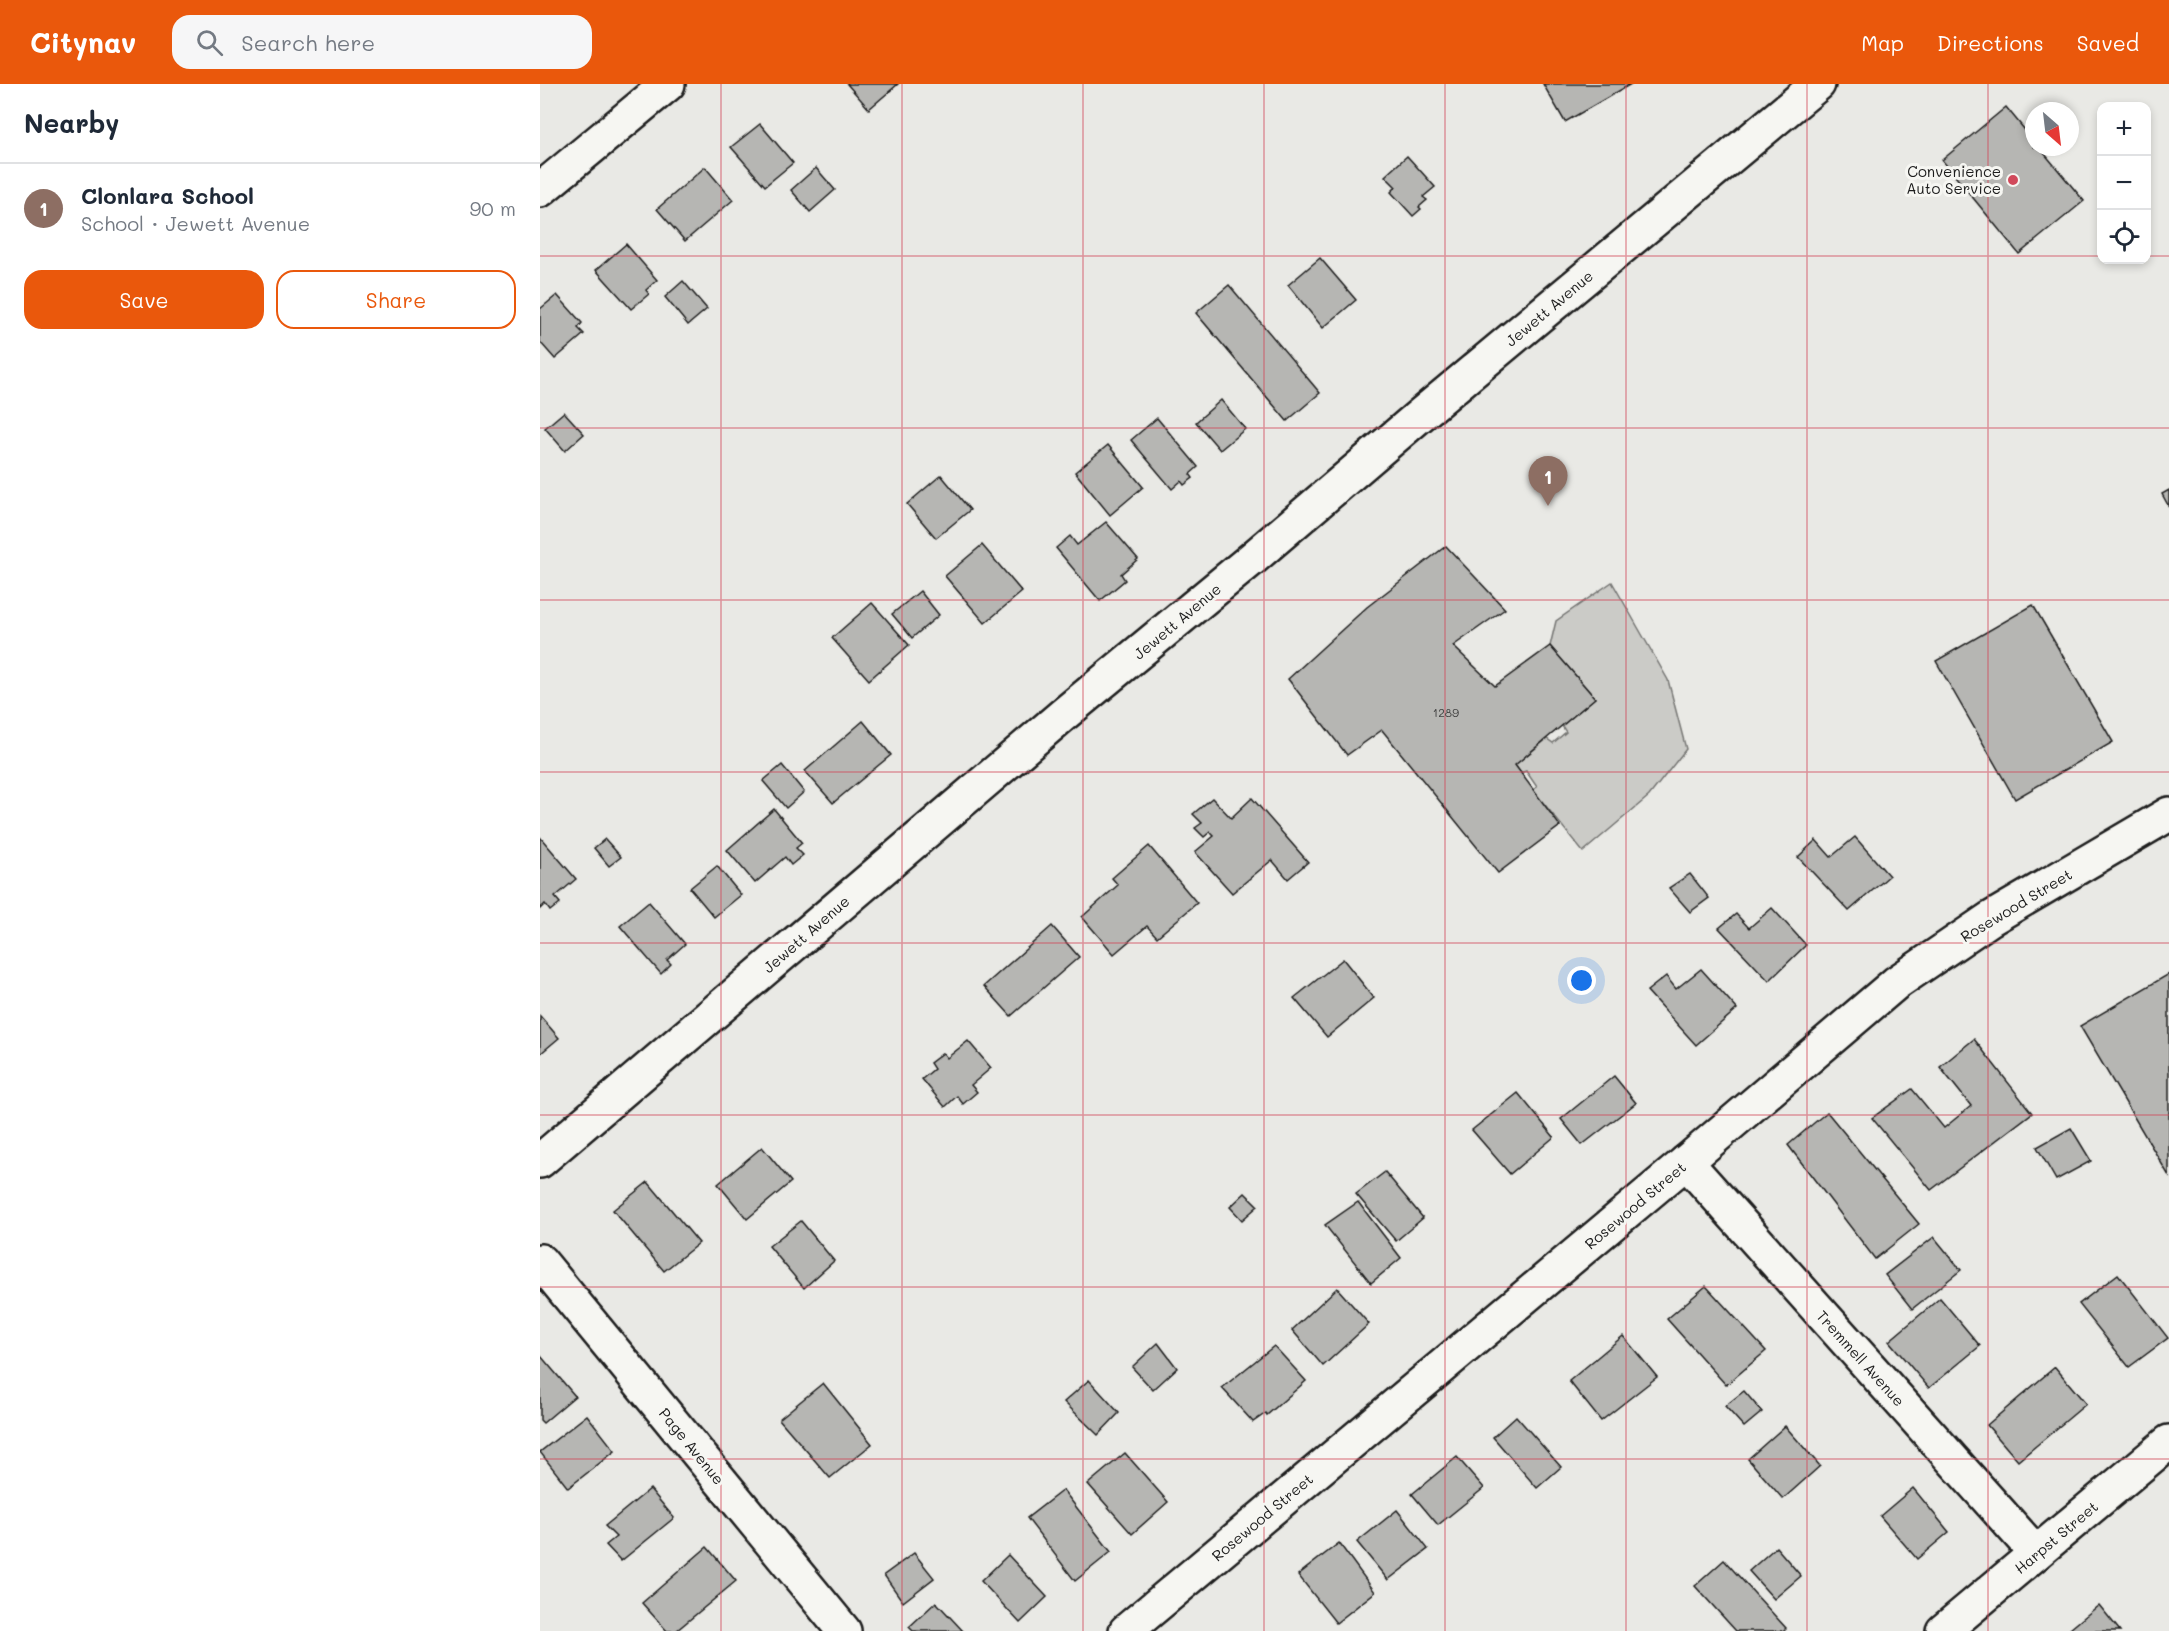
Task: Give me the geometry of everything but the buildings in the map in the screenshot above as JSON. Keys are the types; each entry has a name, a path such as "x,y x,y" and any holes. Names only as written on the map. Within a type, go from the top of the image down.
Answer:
{"street":[{"path":"540,190 668,84"},
{"name":"Jewett Avenue","path":"540,1161 1064,714 1818,84"},
{"name":"Rosewood Street","path":"1126,1631 1686,1162 1896,982 1990,919 2169,814"},
{"name":"Tremmell Avenue","path":"1686,1162 2036,1553"},
{"name":"Page Avenue","path":"540,1261 844,1631"},
{"name":"Harpst Street","path":"1943,1631 2169,1442"}],"shaded area":[{"path":"1612,582 1668,680 1686,749 1649,796 1583,852 1533,790 1537,787 1526,771 1520,773 1515,765 1547,739 1553,743 1566,732 1562,726 1595,698 1550,646 1556,621"}],"place":[{"name":"Convenience Auto Service","path":"2013,180"},
{"name":"Clonlara School","path":"1548,506"}]}
